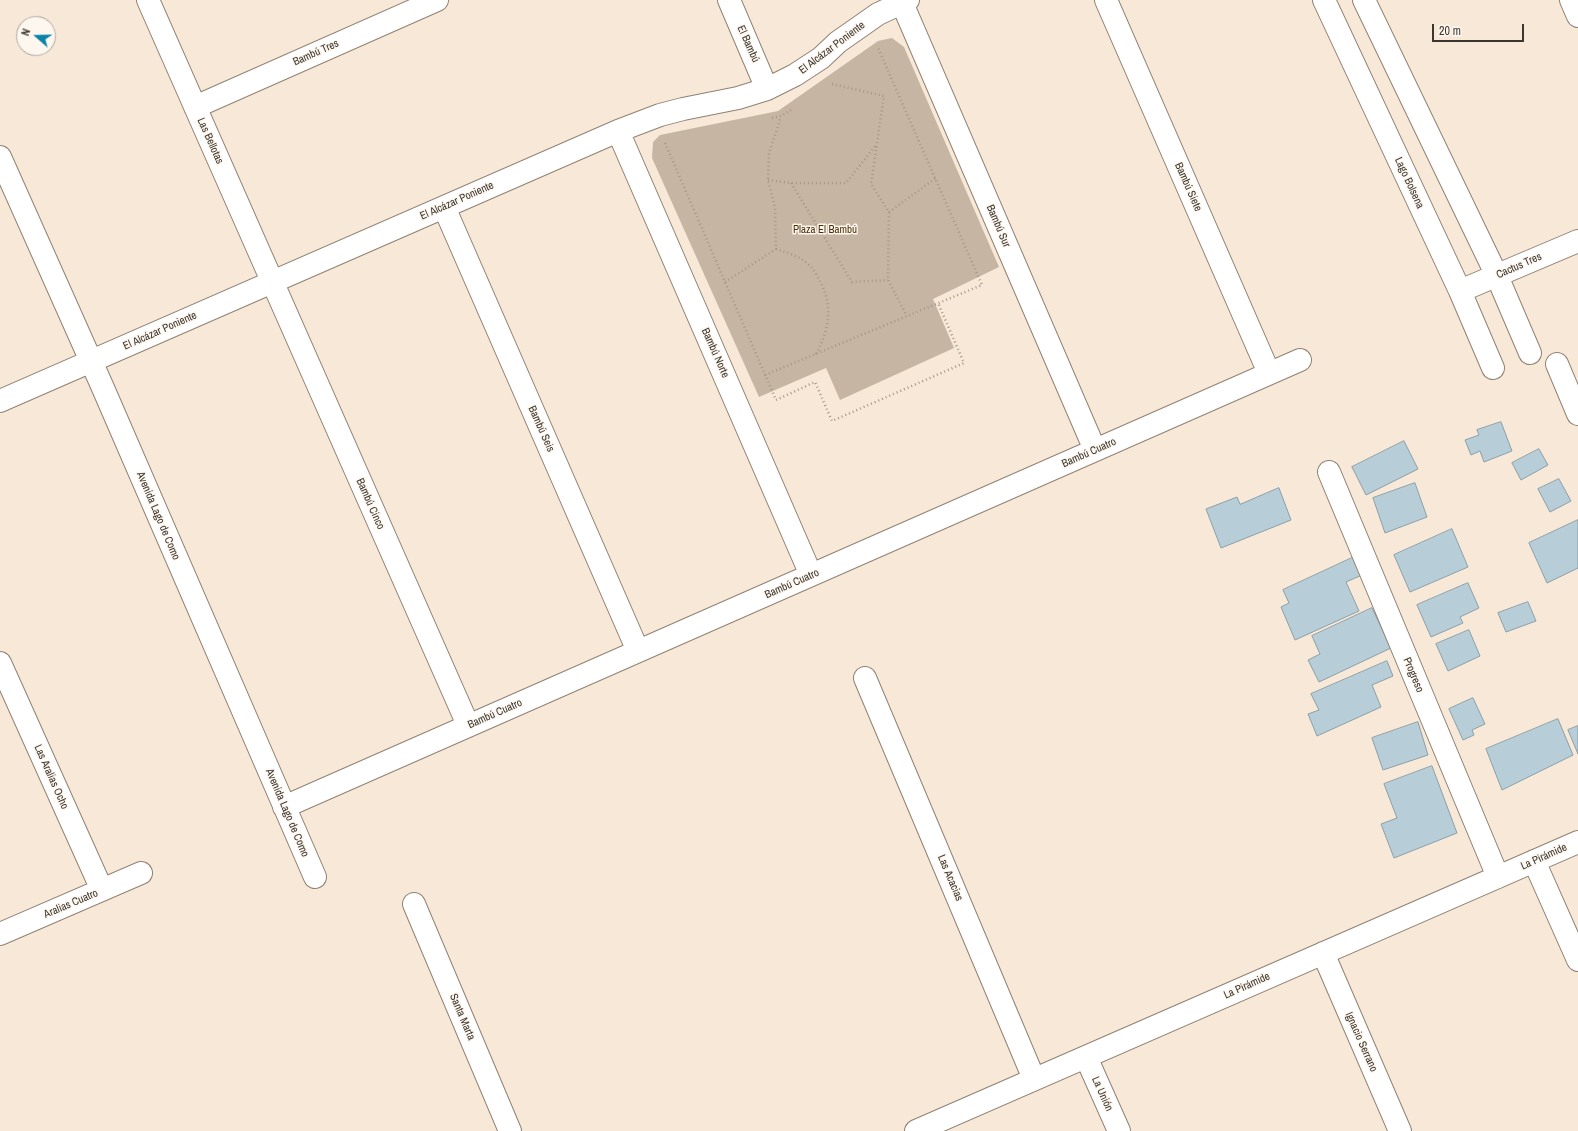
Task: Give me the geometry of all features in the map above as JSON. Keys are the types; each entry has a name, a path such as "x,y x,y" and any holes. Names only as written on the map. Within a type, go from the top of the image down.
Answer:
{"street":[{"name":"Las Bellotas","path":"148,0 272,282"},
{"name":"Bambú Tres","path":"195,107 437,0"},
{"name":"El Bambú","path":"729,0 767,89"},
{"name":"Bambú Siete","path":"1106,0 1269,373"},
{"name":"Lago Bolsena","path":"1324,0 1460,291 1493,368"},
{"path":"1364,0 1497,276 1530,353"},
{"path":"1571,0 1578,16"},
{"name":"El Alcázar Poniente","path":"0,401 618,131 660,115 695,106 738,98 767,89 795,75 821,58 856,28 878,14 905,1"},
{"name":"Bambú Sur","path":"905,1 1095,450"},
{"name":"Bambú Norte","path":"618,131 811,575"},
{"name":"Avenida Lago de Como","path":"0,157 91,361 315,876"},
{"name":"Bambú Seis","path":"444,207 638,651"},
{"name":"Cactus Tres","path":"1460,291 1578,240"},
{"name":"Bambú Cinco","path":"272,282 468,726"},
{"name":"Bambú Cuatro","path":"284,807 1300,360"},
{"path":"1557,364 1578,414"},
{"name":"Progreso","path":"1329,472 1498,877"},
{"name":"Las Aralias Ocho","path":"0,663 102,890"},
{"name":"Las Acacias","path":"865,678 1034,1079"},
{"name":"La Pirámide","path":"916,1131 1578,842"},
{"path":"1534,861 1578,960"},
{"name":"Aralias Cuatro","path":"0,934 141,873"},
{"name":"Santa Marta","path":"414,904 510,1131"},
{"name":"Ignacio Serrano","path":"1323,953 1400,1131"},
{"name":"La Unión","path":"1086,1057 1119,1131"}],"path":[{"path":"765,375 982,285 879,48 874,50"},
{"path":"834,79 828,83 884,96 871,184 889,212 888,280 907,316"},
{"path":"767,119 781,116 793,108"},
{"path":"776,249 775,207 768,180 769,153 781,116"},
{"path":"663,139 776,400 816,382 832,421 964,364 938,303"},
{"path":"768,180 791,184 846,183 877,144"},
{"path":"889,212 936,178"},
{"path":"791,184 852,282 888,280"},
{"path":"725,282 776,249"},
{"path":"776,249 798,258 812,267 825,291 829,315 823,341 816,355"}],"green space":[{"name":"Plaza El Bambú","path":"892,38 904,47 999,267 933,299 954,348 840,400 826,368 759,397 652,158 653,142 660,135 778,111 878,41"}],"building":[{"path":"1501,422 1512,451 1484,462 1480,451 1471,455 1465,440 1479,435 1477,430"},
{"path":"1404,441 1418,469 1366,495 1352,467"},
{"path":"1539,449 1548,465 1521,480 1512,463"},
{"path":"1559,479 1571,501 1550,512 1538,489"},
{"path":"1415,483 1427,517 1385,533 1373,498"},
{"path":"1279,488 1291,520 1221,548 1206,509 1237,497 1240,504"},
{"path":"1578,520 1578,568 1547,583 1529,543"},
{"path":"1452,529 1468,567 1410,592 1394,555"},
{"path":"1354,557 1362,575 1346,582 1359,611 1295,640 1281,607 1289,603 1283,590"},
{"path":"1468,583 1479,608 1460,617 1463,623 1431,637 1417,605"},
{"path":"1528,602 1536,621 1506,632 1498,613"},
{"path":"1372,608 1391,648 1319,682 1308,660 1320,654 1312,636"},
{"path":"1469,630 1480,656 1448,671 1436,644"},
{"path":"1387,661 1393,676 1372,685 1381,707 1317,736 1308,714 1319,710 1311,694"},
{"path":"1473,698 1485,724 1472,730 1474,735 1463,740 1449,709"},
{"path":"1558,719 1573,755 1502,790 1486,749"},
{"path":"1418,722 1428,755 1383,770 1372,738"},
{"path":"1578,726 1578,754 1568,730"},
{"path":"1432,766 1457,833 1394,858 1381,824 1397,818 1384,784"}]}
